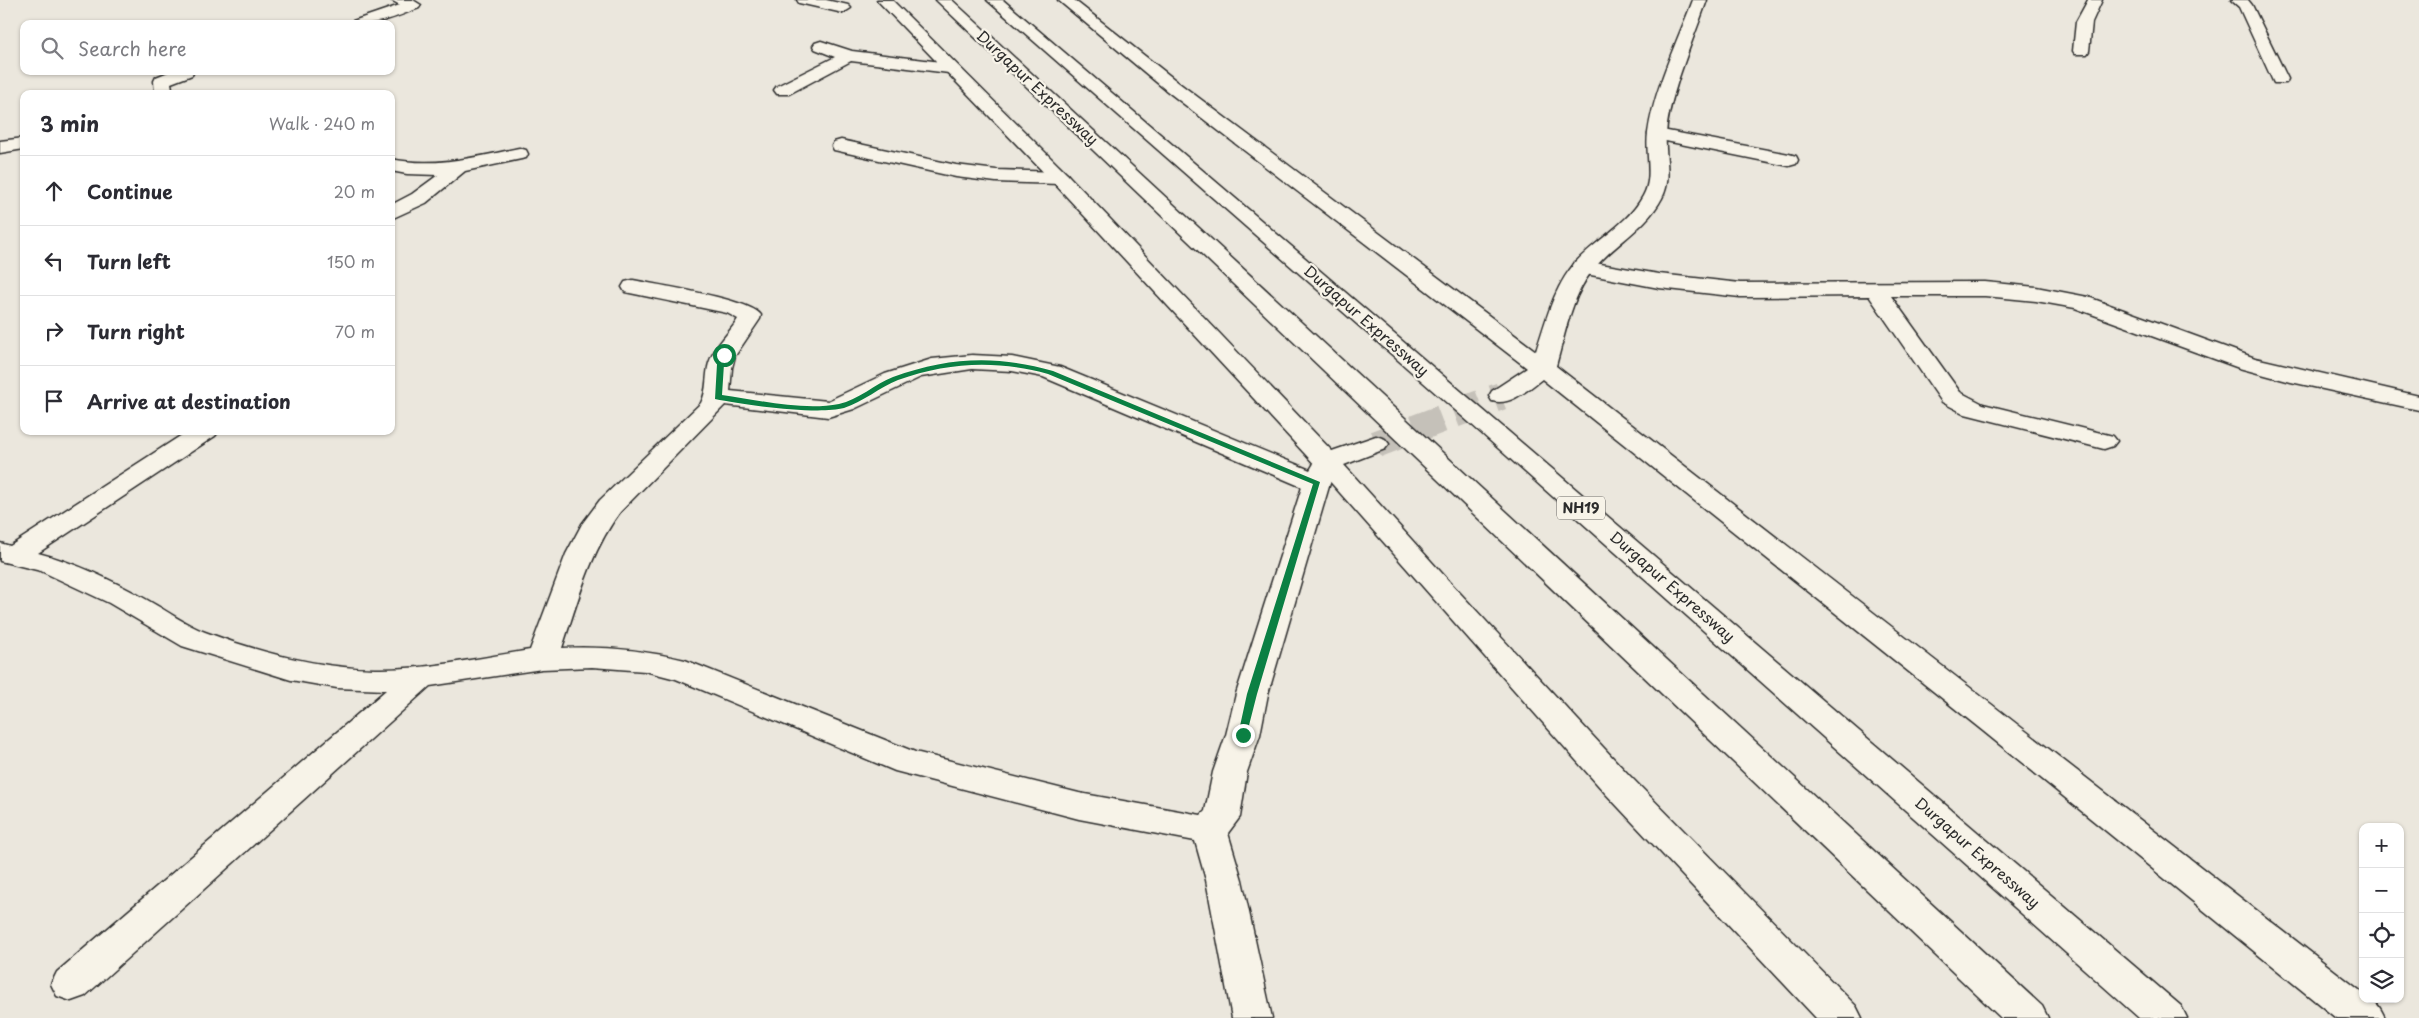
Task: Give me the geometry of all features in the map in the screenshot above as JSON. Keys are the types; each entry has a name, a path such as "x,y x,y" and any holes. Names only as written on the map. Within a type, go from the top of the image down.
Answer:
{"main road":[{"path":"373,20 414,5 398,0"},
{"path":"804,0 843,8"},
{"path":"884,0 949,68 1060,178 1322,472 1448,599 1617,784 1842,1018"},
{"name":"Durgapur Expressway","path":"943,0 2028,1018"},
{"name":"Durgapur Expressway","path":"994,0 2167,1018"},
{"path":"1065,0 1181,93 1543,368 1995,723 2365,1018"},
{"path":"1501,396 1543,368 1564,299 1583,266 1637,219 1653,197 1658,183 1657,134 1663,104 1700,0"},
{"path":"2081,51 2084,22 2095,0"},
{"path":"2238,0 2244,5 2280,79"},
{"path":"821,46 849,56 949,68"},
{"path":"783,90 849,56"},
{"path":"163,90 162,81 176,75"},
{"path":"1657,134 1789,160"},
{"path":"0,147 20,144"},
{"path":"841,146 956,171 996,176 1060,178"},
{"path":"395,166 416,170 459,166 519,154"},
{"path":"395,211 408,206 431,191 459,166"},
{"path":"1583,266 1659,281 1714,288 1985,289 2060,298 2080,302 2256,365 2332,385 2419,403"},
{"path":"542,659 580,554 592,530 610,506 718,397 720,364 724,355 746,326 750,315 734,308 633,287"},
{"path":"1876,290 1951,397 1974,409 2104,441"},
{"path":"718,397 828,409 843,406 895,379 914,373 966,362 1008,363 1050,372 1322,472"},
{"path":"7,554 200,435"},
{"path":"7,554 51,565 110,592 193,639 223,650 292,669 337,677 376,680 421,677 542,659 592,657 645,660 685,671 907,762 1079,806 1209,829 1219,822 1222,817 1230,772 1243,735 1252,694 1322,472 1376,444"},
{"path":"71,984 421,677"},
{"path":"1209,829 1224,880 1252,1018"}],"tunnel":[{"path":"1376,444 1501,396"}],"route":[{"path":"724,355 720,364 718,397 817,409 843,406 895,379 947,365 986,361 1027,366 1050,372 1317,483 1252,694 1243,735"}]}
